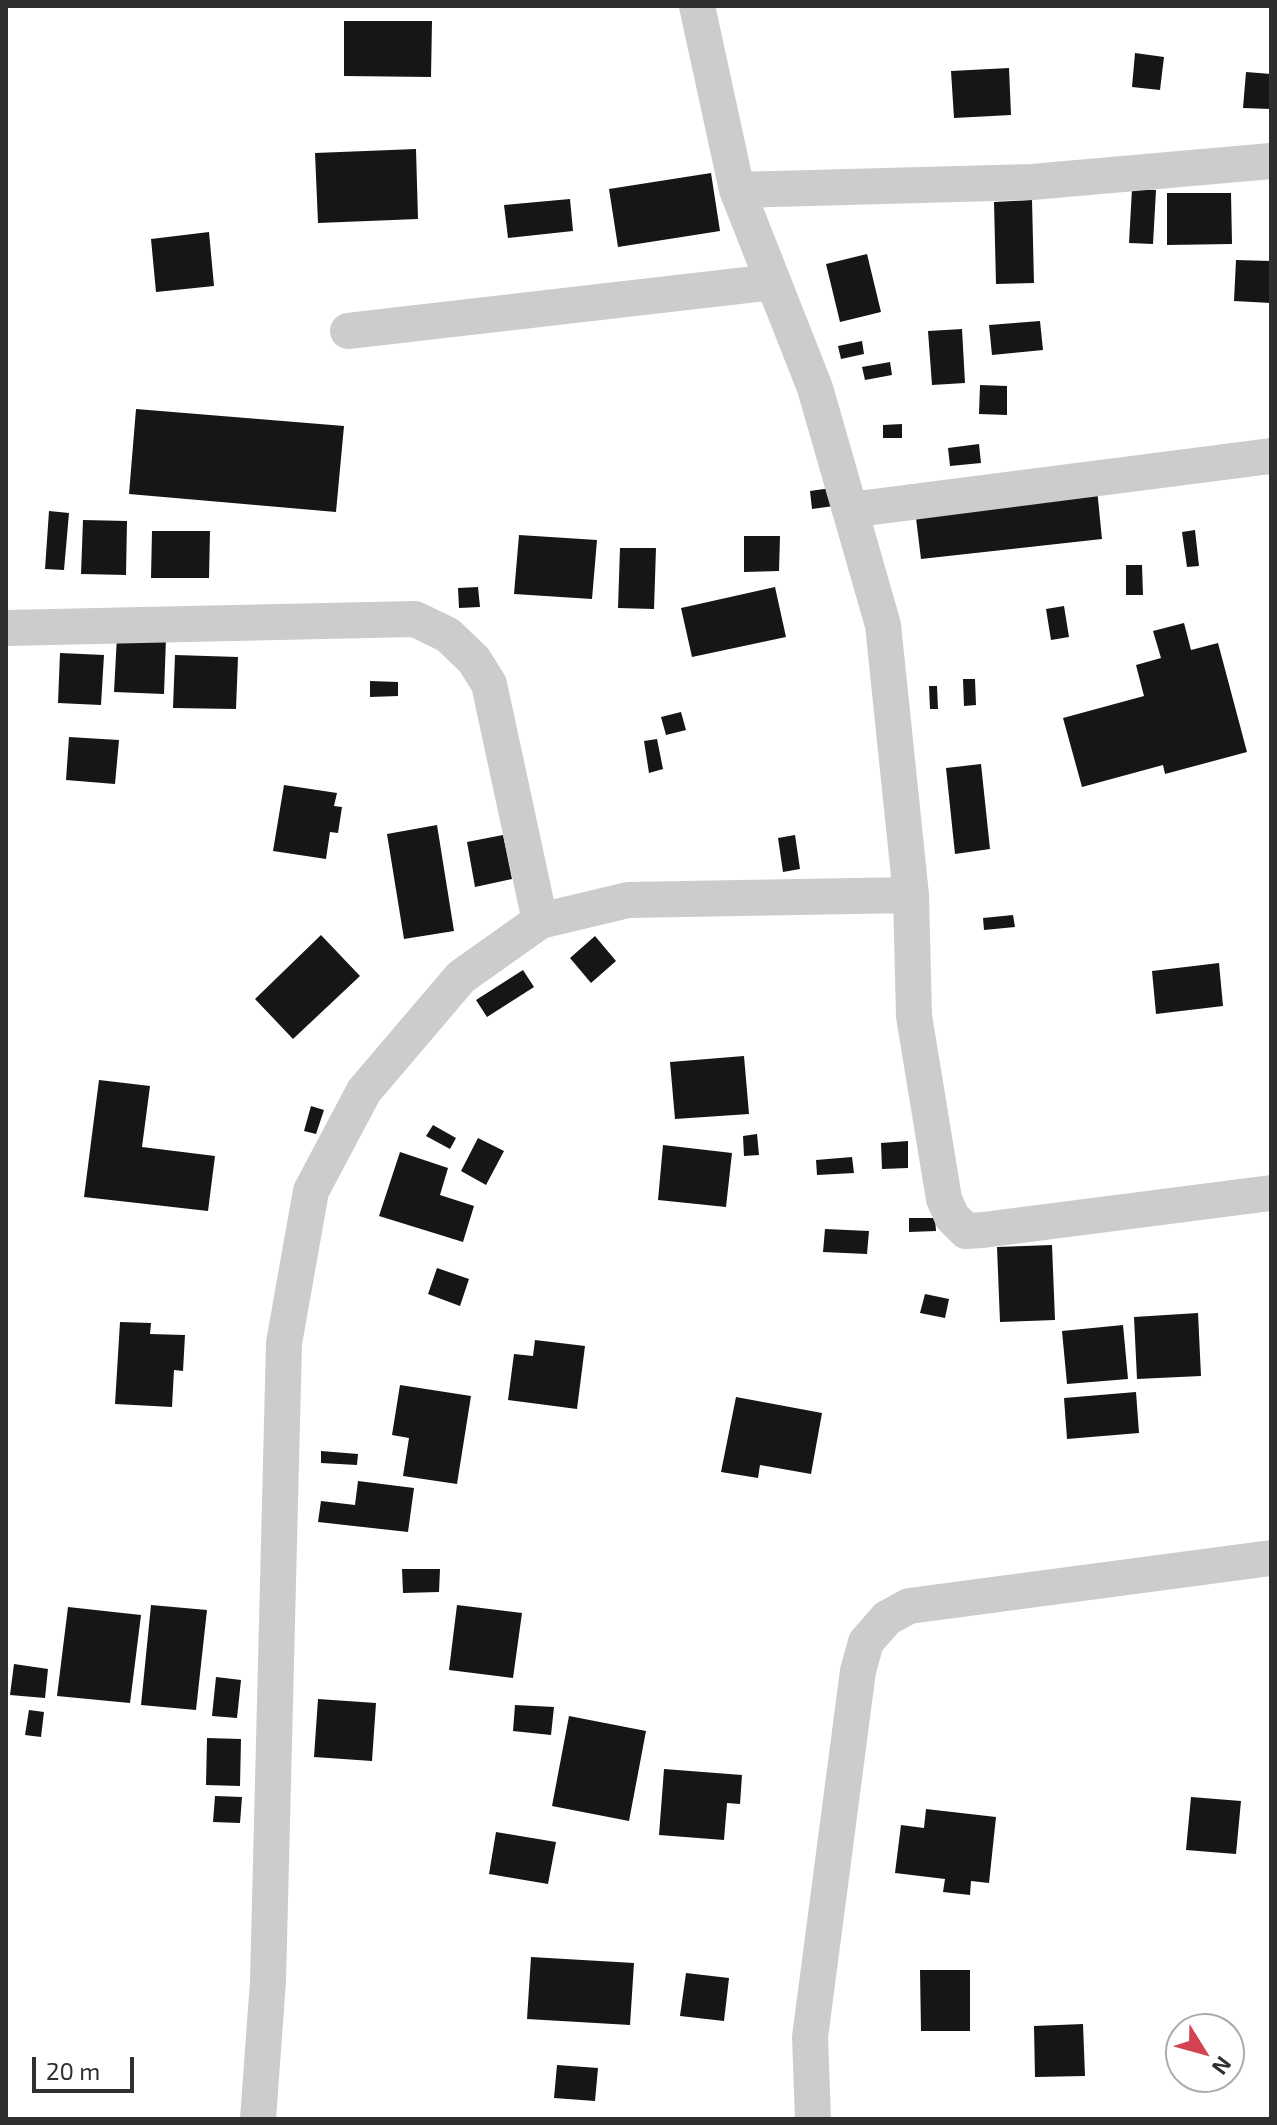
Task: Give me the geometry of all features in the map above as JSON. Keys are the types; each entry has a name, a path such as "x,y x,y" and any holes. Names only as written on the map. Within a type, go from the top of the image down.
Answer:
{"street":[{"path":"697,6 737,190 815,388 883,625 911,895 914,1016 944,1199 952,1217 966,1231 1271,1193"},
{"path":"737,190 1032,182 1271,161"},
{"path":"348,331 773,282"},
{"path":"850,510 1271,456"},
{"path":"6,628 415,619 448,635 474,660 489,684 540,921"},
{"path":"258,2119 268,1981 284,1343 311,1191 364,1091 461,977 540,921 628,900 911,895"},
{"path":"813,2119 810,2037 858,1671 866,1642 887,1618 909,1606 1271,1558"}],"building":[{"path":"344,21 432,21 431,77 344,76"},
{"path":"1135,53 1164,57 1160,90 1132,87"},
{"path":"1009,68 1011,115 954,118 951,71"},
{"path":"1246,72 1271,74 1271,109 1243,108"},
{"path":"416,149 418,219 318,223 315,153"},
{"path":"711,173 720,231 618,247 609,189"},
{"path":"1132,189 1156,190 1153,244 1129,243"},
{"path":"1167,193 1231,193 1232,244 1167,245"},
{"path":"570,199 573,231 508,238 504,205"},
{"path":"1032,200 1034,283 996,284 994,202"},
{"path":"209,232 214,286 156,292 151,239"},
{"path":"867,254 881,312 840,322 826,264"},
{"path":"1236,260 1271,261 1271,303 1234,301"},
{"path":"1040,321 1043,350 992,355 989,325"},
{"path":"962,329 965,383 932,385 928,331"},
{"path":"862,341 864,354 841,359 838,346"},
{"path":"890,362 892,375 865,380 862,367"},
{"path":"980,385 1007,386 1007,415 979,414"},
{"path":"136,409 344,426 336,512 129,494"},
{"path":"902,424 902,438 883,438 883,425"},
{"path":"979,444 981,463 950,466 948,448"},
{"path":"831,488 834,506 812,509 810,491"},
{"path":"1097,489 1102,539 921,559 915,510"},
{"path":"49,511 69,513 64,570 45,569"},
{"path":"83,520 127,521 126,575 81,574"},
{"path":"1195,530 1199,566 1187,567 1182,532"},
{"path":"152,531 210,531 209,578 151,578"},
{"path":"519,535 597,540 592,599 514,594"},
{"path":"744,536 780,536 779,571 744,572"},
{"path":"620,548 656,548 654,609 618,608"},
{"path":"1126,565 1142,565 1143,595 1126,595"},
{"path":"478,587 480,607 459,608 458,588"},
{"path":"775,587 786,637 692,657 681,608"},
{"path":"1064,606 1069,637 1051,640 1046,609"},
{"path":"1184,623 1191,650 1218,643 1247,752 1165,774 1163,765 1082,787 1063,718 1144,696 1136,665 1161,658 1153,631"},
{"path":"117,636 166,638 164,694 114,692"},
{"path":"60,653 104,655 101,705 58,703"},
{"path":"175,655 238,657 236,709 173,708"},
{"path":"963,679 975,679 976,705 964,706"},
{"path":"370,681 398,682 398,696 370,697"},
{"path":"929,686 937,686 938,709 930,709"},
{"path":"681,712 686,730 666,735 661,717"},
{"path":"69,737 119,740 115,784 66,780"},
{"path":"657,739 663,769 649,773 644,741"},
{"path":"981,764 990,849 955,854 946,768"},
{"path":"284,785 337,793 334,806 342,807 338,833 330,832 326,859 273,851"},
{"path":"437,825 454,931 404,939 387,834"},
{"path":"503,835 512,879 475,887 467,842"},
{"path":"795,835 800,869 783,872 778,838"},
{"path":"1013,915 1015,927 984,930 983,918"},
{"path":"321,935 360,976 293,1039 255,999"},
{"path":"595,936 616,961 591,983 570,958"},
{"path":"1219,963 1223,1006 1156,1014 1152,971"},
{"path":"523,970 534,987 487,1017 476,1000"},
{"path":"744,1056 749,1114 675,1119 670,1062"},
{"path":"99,1080 150,1086 142,1147 215,1156 208,1211 84,1197"},
{"path":"311,1106 324,1110 316,1134 304,1131"},
{"path":"433,1125 456,1138 450,1149 426,1136"},
{"path":"757,1134 759,1155 744,1156 743,1136"},
{"path":"478,1138 504,1151 486,1185 461,1171"},
{"path":"908,1141 908,1168 882,1169 881,1143"},
{"path":"663,1145 732,1153 726,1207 658,1200"},
{"path":"400,1152 448,1168 440,1195 474,1206 463,1242 379,1216"},
{"path":"852,1157 854,1173 817,1175 816,1160"},
{"path":"909,1218 935,1218 936,1231 909,1232"},
{"path":"825,1229 869,1231 867,1254 823,1252"},
{"path":"1052,1245 1055,1320 1000,1322 997,1247"},
{"path":"437,1268 469,1279 460,1306 428,1294"},
{"path":"925,1294 949,1299 945,1318 920,1313"},
{"path":"1198,1313 1201,1376 1137,1379 1134,1317"},
{"path":"120,1322 151,1323 150,1334 185,1335 183,1371 174,1370 172,1407 115,1404"},
{"path":"1123,1325 1128,1379 1067,1384 1062,1331"},
{"path":"535,1340 585,1346 577,1409 508,1400 514,1354 533,1356"},
{"path":"400,1385 471,1396 457,1484 403,1476 409,1438 392,1435"},
{"path":"1136,1392 1139,1433 1067,1439 1064,1398"},
{"path":"736,1397 822,1413 811,1474 760,1465 758,1478 721,1472"},
{"path":"321,1451 358,1454 357,1465 321,1463"},
{"path":"358,1481 414,1488 408,1532 318,1522 321,1501 355,1505"},
{"path":"402,1569 440,1569 439,1592 403,1593"},
{"path":"151,1605 207,1610 196,1710 141,1705"},
{"path":"457,1605 522,1613 513,1678 449,1670"},
{"path":"68,1607 141,1615 130,1703 57,1696"},
{"path":"14,1664 48,1669 45,1698 10,1695"},
{"path":"216,1677 241,1680 237,1718 212,1716"},
{"path":"318,1699 376,1703 372,1761 314,1757"},
{"path":"515,1705 554,1707 551,1735 513,1731"},
{"path":"29,1710 44,1712 41,1737 25,1735"},
{"path":"569,1716 646,1731 629,1821 552,1806"},
{"path":"207,1738 241,1739 240,1786 206,1785"},
{"path":"664,1769 742,1775 740,1804 727,1803 724,1840 659,1835"},
{"path":"215,1796 242,1797 240,1823 213,1822"},
{"path":"1191,1797 1241,1801 1236,1854 1186,1850"},
{"path":"926,1809 996,1817 989,1883 971,1881 970,1895 943,1892 945,1879 895,1873 901,1825 924,1828"},
{"path":"496,1832 556,1842 548,1884 489,1874"},
{"path":"531,1957 634,1963 630,2025 527,2019"},
{"path":"920,1970 970,1970 970,2031 921,2031"},
{"path":"686,1973 729,1978 724,2021 680,2016"},
{"path":"1083,2024 1085,2076 1035,2077 1034,2026"},
{"path":"557,2065 598,2068 595,2101 554,2098"}]}
